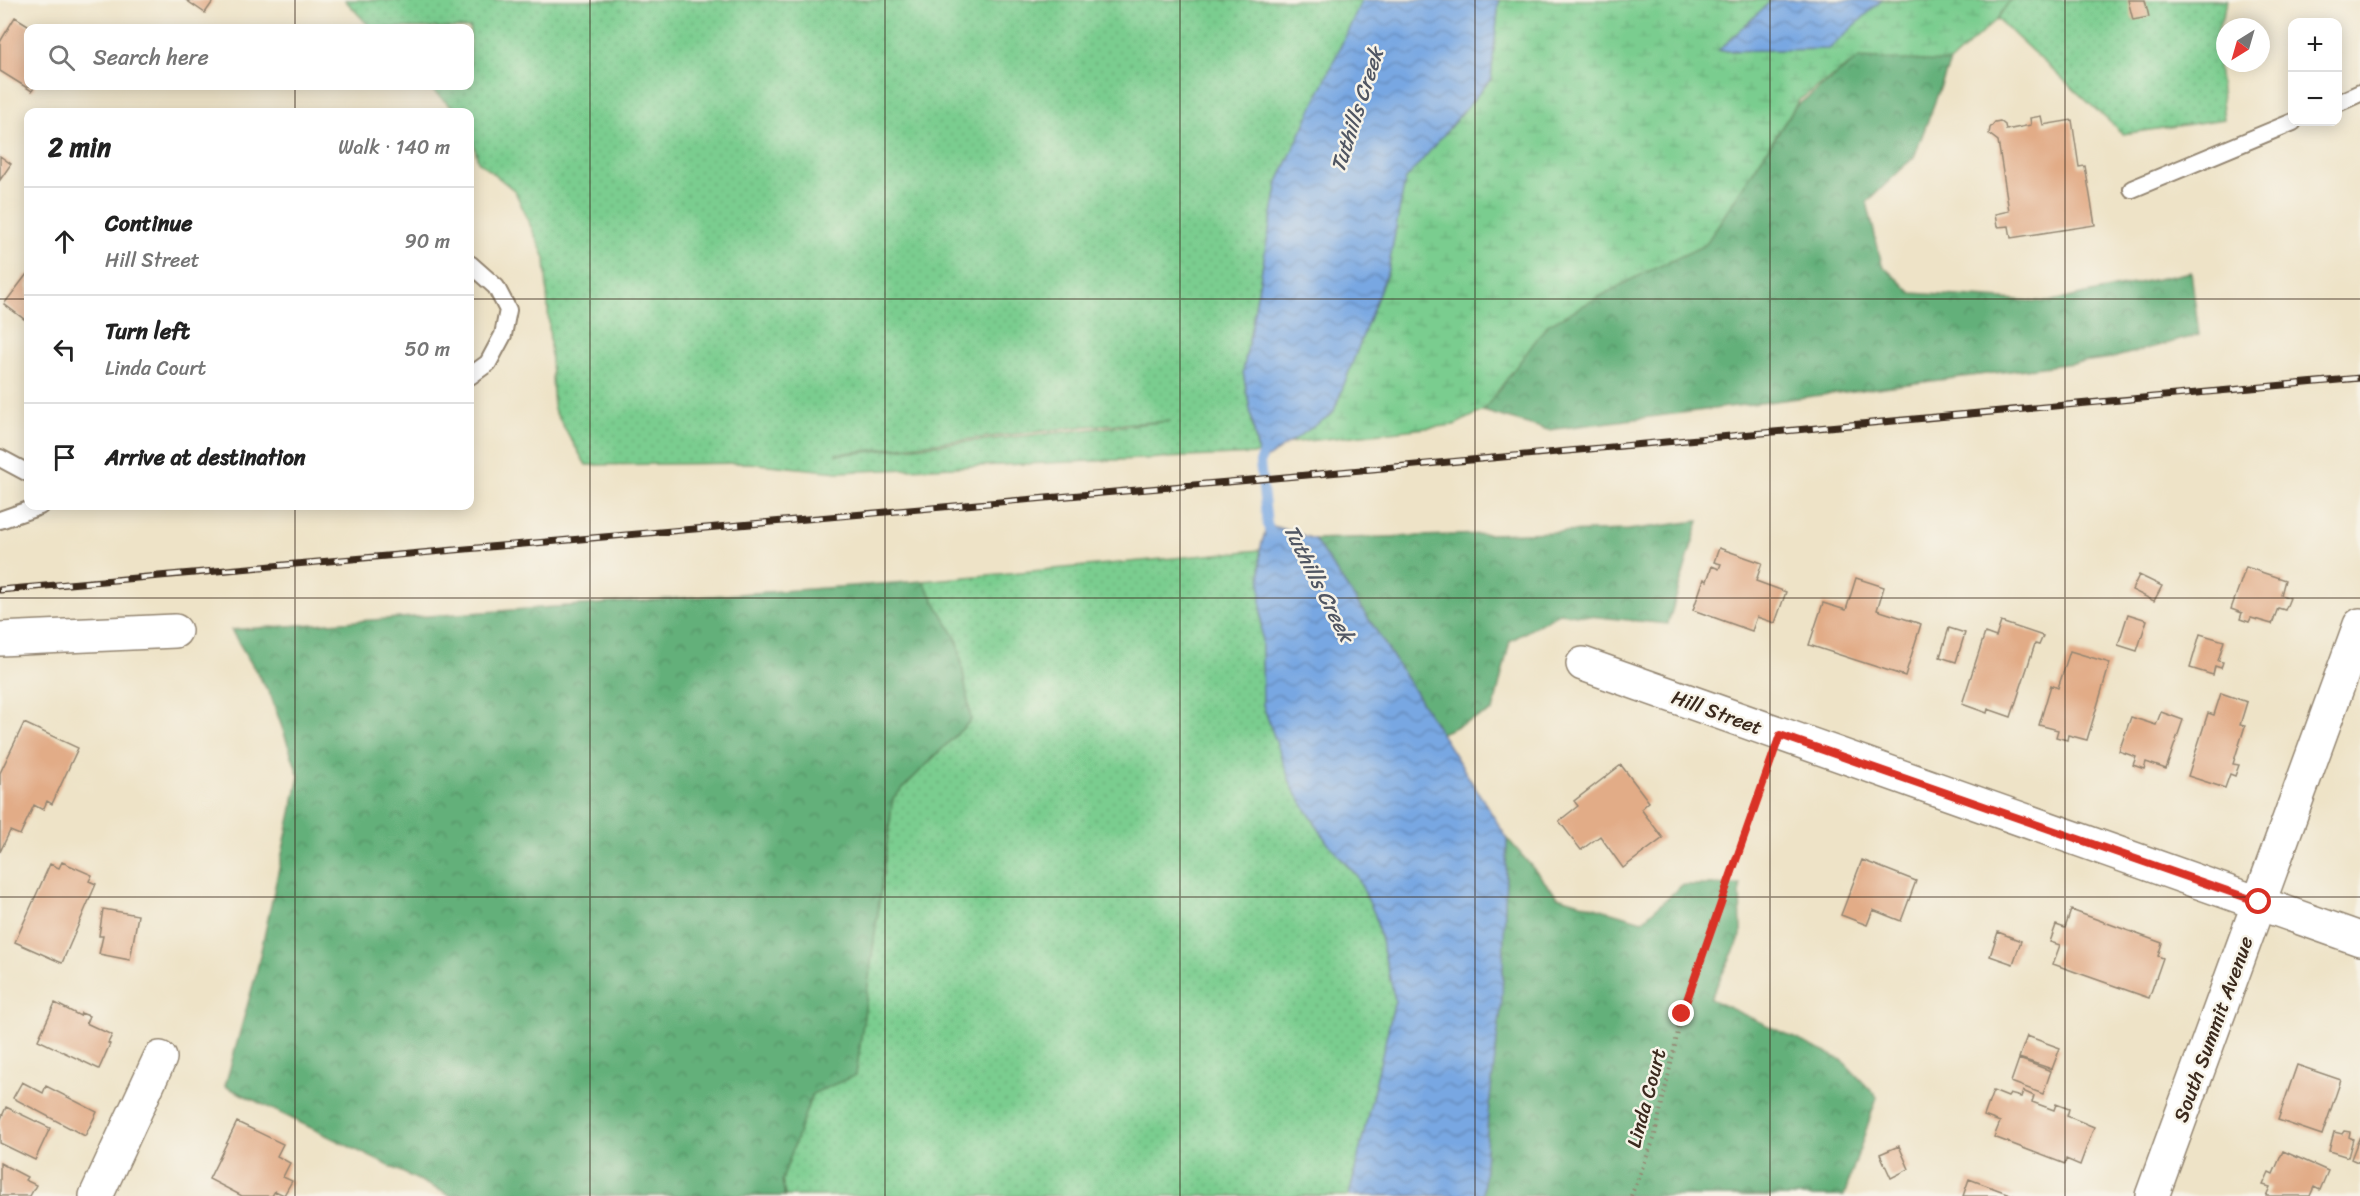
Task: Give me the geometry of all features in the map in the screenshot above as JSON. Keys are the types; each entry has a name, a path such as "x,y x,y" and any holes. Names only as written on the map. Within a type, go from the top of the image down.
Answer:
{"street":[{"name":"South Summit Avenue","path":"2152,1196 2360,625"},
{"path":"0,639 175,631"},
{"name":"Hill Street","path":"1583,664 2360,939"},
{"path":"96,1196 160,1058"}],"lane":[{"path":"2342,101 2360,93"},
{"path":"2132,189 2288,124"},
{"path":"474,268 496,287 508,310 503,335 488,363 474,373"},
{"path":"0,458 24,470"},
{"path":"0,520 29,510"}],"path":[{"name":"Linda Court","path":"1631,1196 1654,1139 1682,1014 1780,735"}],"green space":[{"path":"345,0 1362,0 1278,182 1243,372 1258,454 838,472 749,463 586,465 554,410 545,258 515,191 478,161 474,145 474,108 453,108 432,90 474,90 474,24 367,24","holes":["1171,421 836,455 1088,426"]},
{"path":"1499,0 1772,0 1720,51 1829,49 1882,0 2010,0 1997,19 1950,62 1859,58 1799,100 1705,245 1630,280 1547,325 1483,411 1454,425 1289,443 1333,413 1388,270 1405,180 1491,79"},
{"path":"2010,0 2228,0 2222,18 2216,18 2215,38 2216,72 2219,72 2224,119 2123,134 1997,19"},
{"path":"1859,58 1950,62 1914,157 1867,202 1882,265 1912,293 2048,302 2191,272 2199,335 2112,358 1548,430 1483,411 1547,325 1630,280 1705,245 1795,107"},
{"path":"1699,521 1668,624 1559,613 1510,641 1493,711 1441,733 1372,624 1314,539 1628,530"},
{"path":"1260,550 1263,705 1292,787 1327,842 1357,876 1375,915 1395,1000 1349,1196 785,1196 782,1180 812,1093 856,1075 893,798 971,720 958,642 923,581"},
{"path":"923,581 958,642 971,720 893,798 856,1075 812,1094 782,1180 785,1196 451,1196 225,1086 256,974 299,776 271,696 231,630"},
{"path":"1507,838 1557,896 1642,921 1682,885 1740,885 1741,936 1710,999 1842,1060 1877,1097 1844,1196 1483,1196 1488,1115 1502,999"}],"water":[{"path":"1362,0 1499,0 1491,79 1405,180 1388,270 1333,413 1260,463 1243,372 1278,182"},
{"path":"1772,0 1882,0 1829,49 1718,51"},
{"path":"1267,524 1314,539 1372,624 1507,838 1502,999 1488,1115 1483,1196 1349,1196 1395,1000 1375,915 1357,876 1327,842 1292,787 1263,705 1260,550"}],"building":[{"path":"186,0 214,0 205,13"},
{"path":"2128,0 2145,0 2149,17 2133,20"},
{"path":"15,17 26,24 24,24 24,86 0,71 0,42"},
{"path":"2041,116 2043,125 2072,120 2079,167 2085,166 2095,225 2011,238 2009,226 1997,227 1995,214 2009,211 1998,141 1989,134 1990,128 1995,122 2000,121 2005,125 2006,130 2031,125 2030,118"},
{"path":"0,156 11,164 0,180"},
{"path":"24,278 24,319 4,304"},
{"path":"1719,548 1762,563 1756,581 1786,592 1775,623 1757,617 1752,631 1693,610 1704,579 1707,581 1712,566 1719,569 1721,564 1714,562"},
{"path":"2246,567 2285,580 2281,595 2290,598 2285,610 2278,608 2272,624 2251,618 2249,622 2240,619 2242,613 2231,609"},
{"path":"2139,575 2162,586 2154,601 2132,590"},
{"path":"1856,578 1884,587 1877,610 1921,624 1905,676 1809,645 1823,603 1846,610"},
{"path":"2128,614 2147,620 2137,651 2118,645"},
{"path":"2001,622 2043,636 2039,645 2035,644 2011,717 1988,709 1987,713 1962,704 1985,633 1996,637"},
{"path":"1949,628 1965,633 1956,662 1940,657"},
{"path":"2200,634 2224,641 2218,661 2223,662 2221,668 2215,666 2213,675 2190,668"},
{"path":"2070,651 2110,663 2087,740 2068,735 2067,740 2056,737 2058,730 2039,725 2051,685 2058,688"},
{"path":"2221,693 2247,702 2240,725 2245,726 2233,764 2239,765 2235,776 2230,774 2225,788 2188,776 2208,713 2214,715"},
{"path":"2161,712 2183,720 2166,769 2146,762 2144,769 2133,765 2136,757 2119,751 2131,717 2156,725"},
{"path":"24,723 78,748 52,804 47,801 43,810 34,805 20,835 10,831 0,852 0,773"},
{"path":"1621,765 1649,802 1641,809 1663,838 1623,868 1600,836 1581,850 1559,821 1578,806 1574,801"},
{"path":"1862,860 1916,881 1901,921 1873,910 1867,925 1841,915"},
{"path":"62,862 92,875 89,881 96,884 62,963 15,942 50,864 59,868"},
{"path":"103,909 138,915 130,960 99,954 103,936 99,936"},
{"path":"2071,910 2162,943 2158,956 2163,958 2149,998 2053,964 2060,945 2050,942 2056,925 2065,928"},
{"path":"1998,932 2021,941 2013,964 1990,956"},
{"path":"55,1003 80,1016 81,1013 89,1016 86,1023 112,1035 99,1069 38,1040"},
{"path":"2027,1036 2060,1048 2052,1069 2019,1058"},
{"path":"2019,1059 2051,1071 2043,1094 2011,1082"},
{"path":"2297,1065 2341,1080 2322,1135 2278,1120"},
{"path":"22,1082 43,1093 46,1086 97,1112 85,1136 13,1098"},
{"path":"1993,1091 2008,1097 2010,1094 2021,1097 2023,1091 2034,1096 2032,1102 2054,1110 2056,1104 2069,1109 2067,1116 2094,1127 2080,1165 2066,1159 2065,1164 1994,1137 2000,1122 1984,1116"},
{"path":"6,1107 50,1128 35,1160 0,1143 0,1121"},
{"path":"237,1122 283,1144 277,1156 290,1163 283,1177 292,1181 284,1195 275,1191 272,1196 242,1196 209,1179"},
{"path":"2344,1131 2350,1132 2349,1137 2353,1139 2348,1157 2329,1151 2334,1132 2342,1134"},
{"path":"2360,1136 2360,1163 2351,1159"},
{"path":"1899,1146 1909,1169 1891,1178 1880,1154"},
{"path":"2283,1151 2328,1171 2320,1190 2314,1187 2310,1196 2266,1196 2270,1187 2263,1185 2269,1172 2273,1174"},
{"path":"0,1163 27,1177 25,1180 36,1185 30,1196 0,1196"},
{"path":"1969,1179 2015,1196 1963,1196"}],"waterway":[{"name":"Tuthills Creek","path":"1264,449 1260,463 1267,524 1272,536"}],"railway":[{"path":"0,590 1296,476 2360,378"}],"route":[{"path":"1682,1014 1780,735 2259,902"}]}
